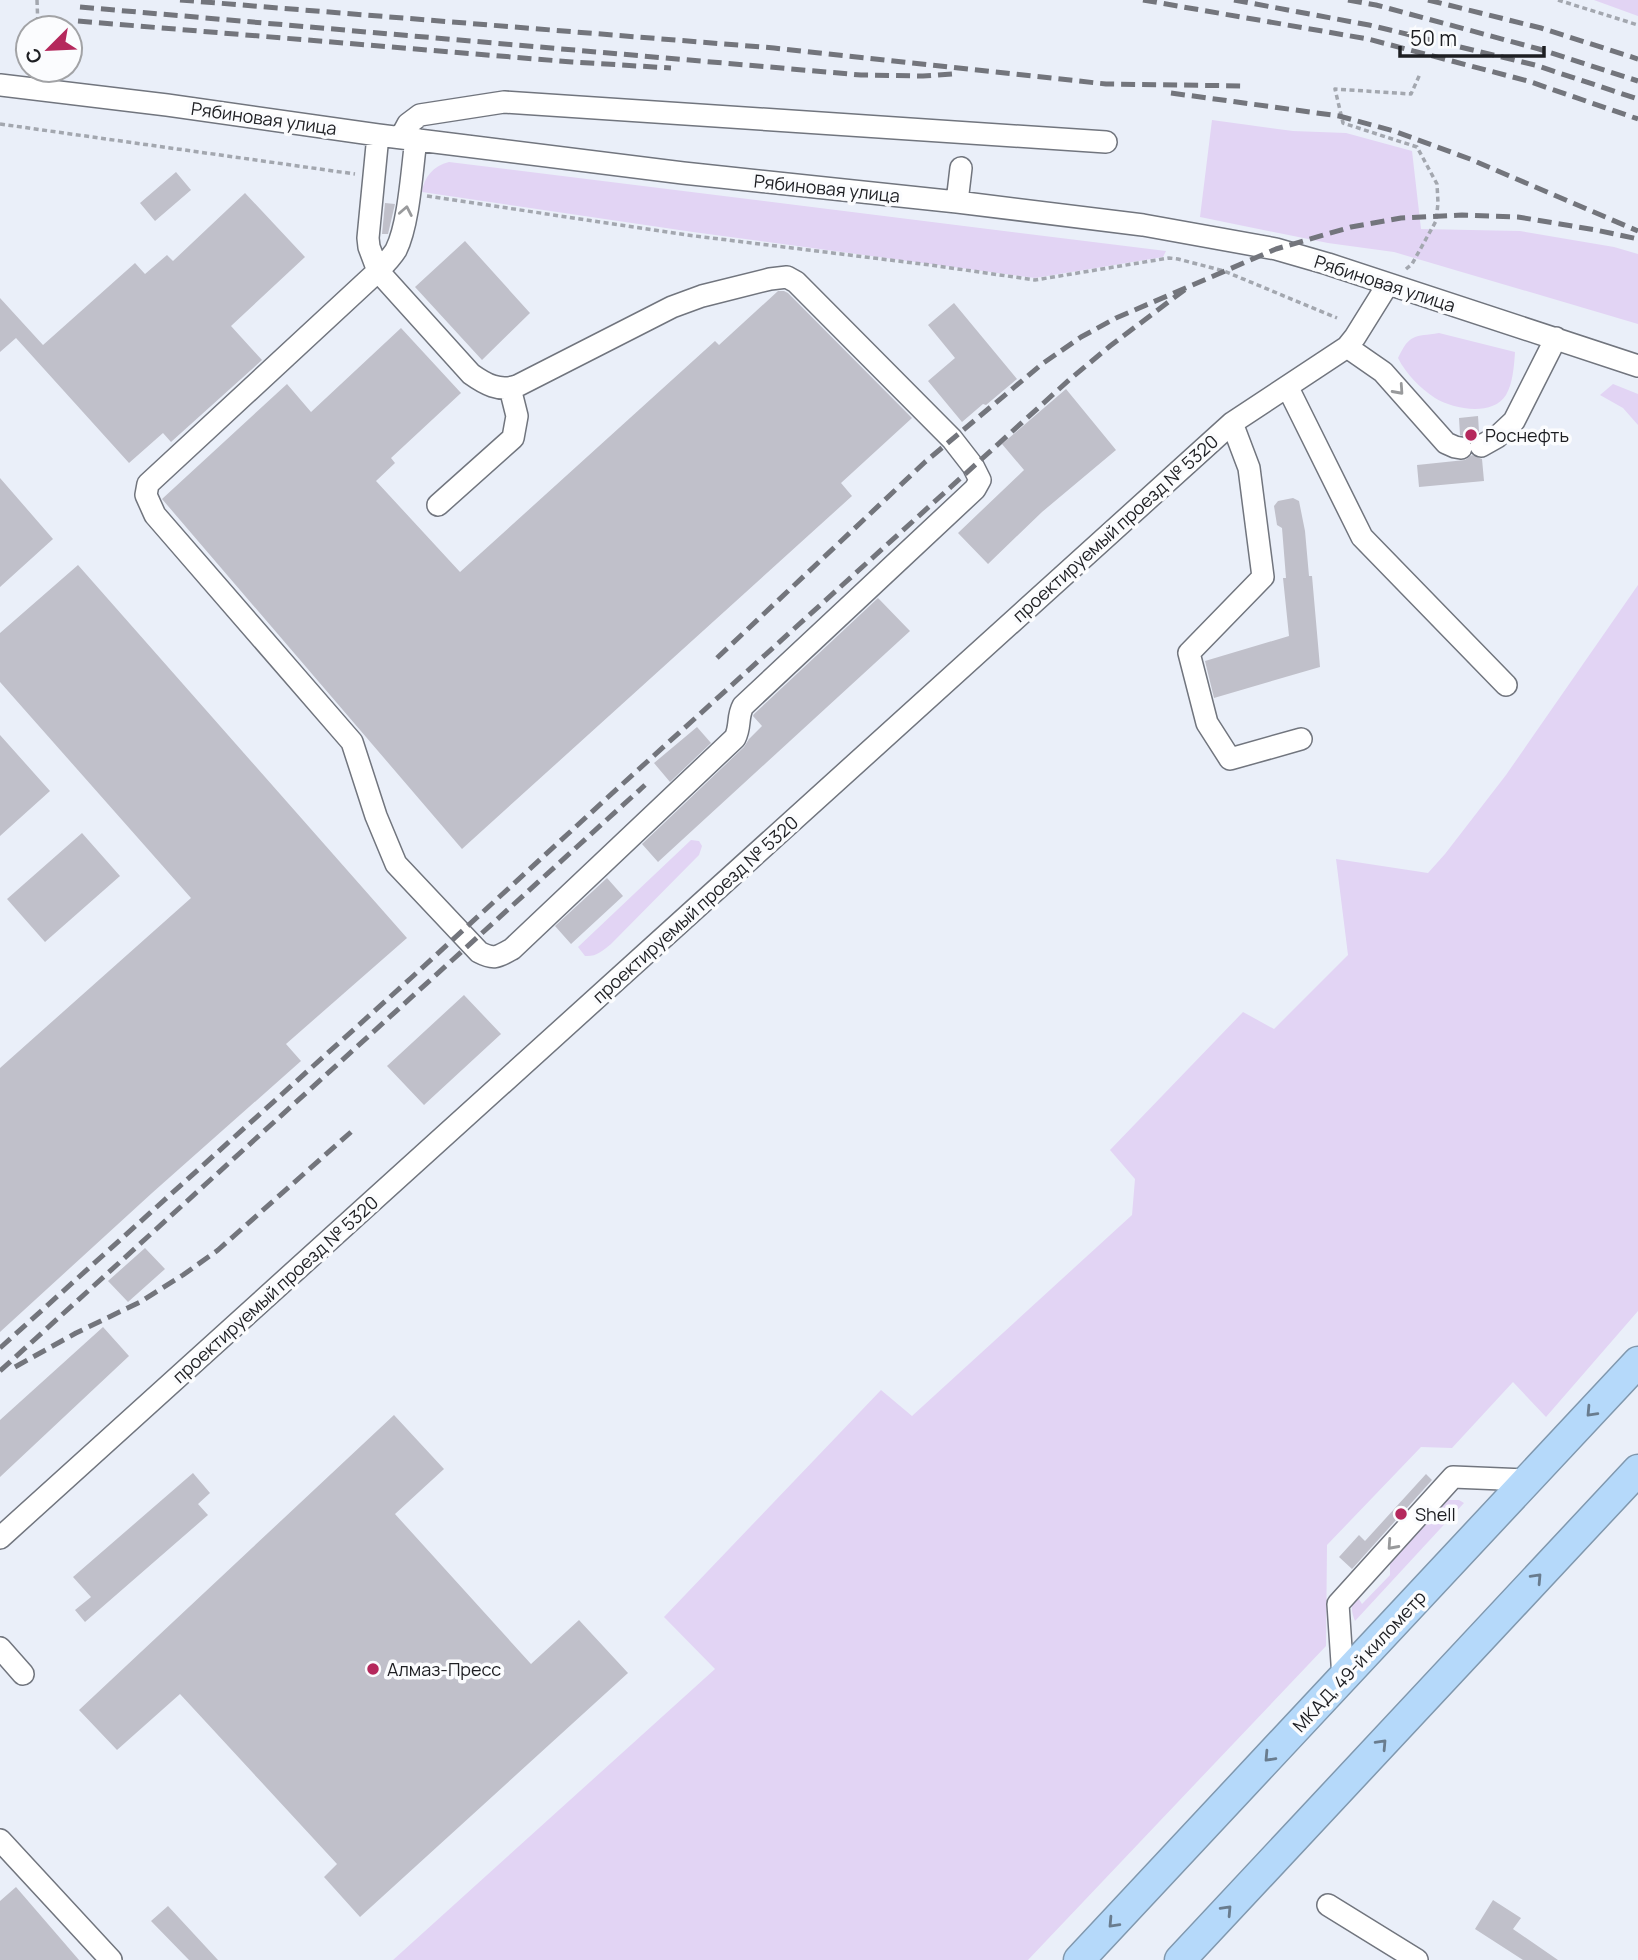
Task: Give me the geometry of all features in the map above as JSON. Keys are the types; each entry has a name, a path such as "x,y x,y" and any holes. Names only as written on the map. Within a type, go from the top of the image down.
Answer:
{"highway":[{"name":"МКАД, 49-й километр","path":"1079,1960 1638,1362"},
{"path":"1180,1960 1638,1470"}],"street":[{"name":"Рябиновая улица","path":"0,85 683,173 1143,225 1276,249 1638,366"},
{"path":"378,135 368,238 378,271 471,374 492,387 510,388 672,307 719,291 787,277 796,282 952,439 973,466 980,480 975,489 743,706 739,718 740,727 735,738 512,949 495,958 479,952 396,864 376,816 352,742 155,515 146,495 148,484 378,271 396,248 410,187 408,124 420,116 504,102 1106,142"},
{"path":"957,202 961,168"},
{"name":"проектируемый проезд № 5320","path":"0,1538 1232,423 1347,347 1388,284"},
{"path":"1347,347 1383,372 1446,443 1451,446 1471,447 1497,438 1514,421 1556,338"},
{"path":"1288,387 1362,537 1506,685"},
{"path":"438,505 513,438 517,416 510,388"},
{"path":"1232,423 1248,468 1263,577 1189,653 1207,723 1230,759 1301,739"},
{"path":"1343,1678 1338,1604 1453,1477 1527,1480"},
{"path":"0,1513 31,1510"},
{"path":"0,1648 23,1674"},
{"path":"0,1840 111,1960"},
{"path":"1328,1905 1417,1960"}],"path":[{"path":"1558,0 1638,25"},
{"path":"1388,284 1412,264 1436,221 1437,184 1417,146 1343,123 1335,89 1411,94 1420,74"},
{"path":"0,124 374,176"},
{"path":"410,187 422,195 674,233 1035,280 1169,258 1178,259 1224,271 1336,318"}],"shaded area":[{"path":"1594,0 1638,0 1638,16"},
{"path":"1212,120 1293,131 1346,133 1412,151 1421,229 1520,231 1614,247 1638,254 1638,324 1394,252 1328,243 1200,217"},
{"path":"449,162 1166,251 1163,257 1035,278 422,192 430,173"},
{"path":"1439,333 1515,352 1510,385 1500,402 1482,409 1462,408 1435,398 1409,375 1398,358 1406,344 1418,336"},
{"path":"1613,384 1638,394 1638,425 1623,408 1600,395"},
{"path":"1638,585 1638,1311 1546,1417 1513,1382 1452,1448 1421,1447 1327,1545 1326,1646 1028,1960 393,1960 715,1669 664,1617 881,1390 912,1416 1132,1215 1135,1179 1110,1150 1243,1012 1274,1029 1348,955 1336,859 1428,873 1506,775"},
{"path":"691,840 699,841 702,846 699,855 611,944 596,954 585,956 578,947"},
{"path":"1444,1500 1459,1500 1464,1503 1355,1621 1352,1608 1357,1596 1362,1604 1390,1575 1390,1559"}],"building":[{"path":"176,172 191,190 155,221 140,203"},
{"path":"245,193 305,257 231,326 262,360 171,442 163,433 129,463 16,338 0,352 0,298 43,345 135,263 145,274 167,255 173,261"},
{"path":"385,203 395,204 388,234 382,234"},
{"path":"465,241 530,313 482,360 415,287"},
{"path":"778,291 788,293 912,418 841,483 852,496 462,849 162,499 287,384 311,412 401,328 461,393 391,458 395,463 376,481 460,572 715,341 719,345"},
{"path":"954,303 1017,379 962,422 928,381 955,358 928,325"},
{"path":"1066,389 1116,450 1042,512 988,564 958,533 1024,470 1002,444"},
{"path":"1478,416 1479,432 1470,439 1460,435 1459,418"},
{"path":"1472,455 1482,459 1484,481 1419,487 1417,465 1465,460"},
{"path":"0,478 53,539 0,587"},
{"path":"1293,498 1299,501 1305,531 1320,667 1214,698 1205,661 1289,636 1283,578 1286,578 1282,528 1277,525 1274,506 1278,501"},
{"path":"78,565 407,938 286,1044 301,1061 0,1332 0,1068 191,898 0,682 0,633"},
{"path":"878,598 910,631 658,862 642,844 744,747 762,726 754,714"},
{"path":"697,727 711,743 670,782 654,763"},
{"path":"0,735 50,791 0,836"},
{"path":"82,833 120,876 45,942 7,899"},
{"path":"607,878 623,896 571,944 555,926"},
{"path":"464,995 501,1034 424,1105 387,1066"},
{"path":"145,1248 165,1269 128,1302 108,1281"},
{"path":"103,1327 129,1356 0,1477 0,1420"},
{"name":"Алмаз-Пресс","path":"394,1415 444,1469 395,1514 531,1664 579,1620 628,1673 360,1917 324,1877 337,1864 180,1694 117,1750 79,1710"},
{"path":"193,1473 210,1493 198,1504 208,1515 85,1622 75,1610 91,1597 73,1577"},
{"path":"1426,1474 1432,1480 1352,1569 1339,1557 1359,1535 1365,1541"},
{"path":"16,1887 79,1960 0,1960 0,1901"},
{"path":"1493,1900 1521,1918 1513,1929 1558,1960 1523,1960 1475,1929"},
{"path":"168,1906 218,1960 189,1960 151,1921"}],"railway":[{"path":"180,0 774,48 1106,84 1246,86"},
{"path":"1143,0 1368,39 1528,81 1638,119"},
{"path":"1234,0 1369,25 1535,65 1638,99"},
{"path":"1348,0 1376,5 1539,49 1638,81"},
{"path":"1428,0 1541,28 1638,59"},
{"path":"80,7 861,75 952,74"},
{"path":"84,21 671,68"},
{"path":"1171,93 1339,116 1394,131 1470,159 1638,231"},
{"path":"717,658 925,462 1042,364 1081,337 1116,318 1276,249 1351,227 1401,218 1462,215 1518,217 1638,239"},
{"path":"0,1348 1069,380 1187,288"},
{"path":"0,1371 645,785"},
{"path":"15,1367 140,1302 183,1275 218,1250 351,1132"}],"place":[{"name":"Роснефть","path":"1471,435"},
{"name":"Shell","path":"1401,1514"},
{"name":"Алмаз-Пресс","path":"373,1669"}]}
